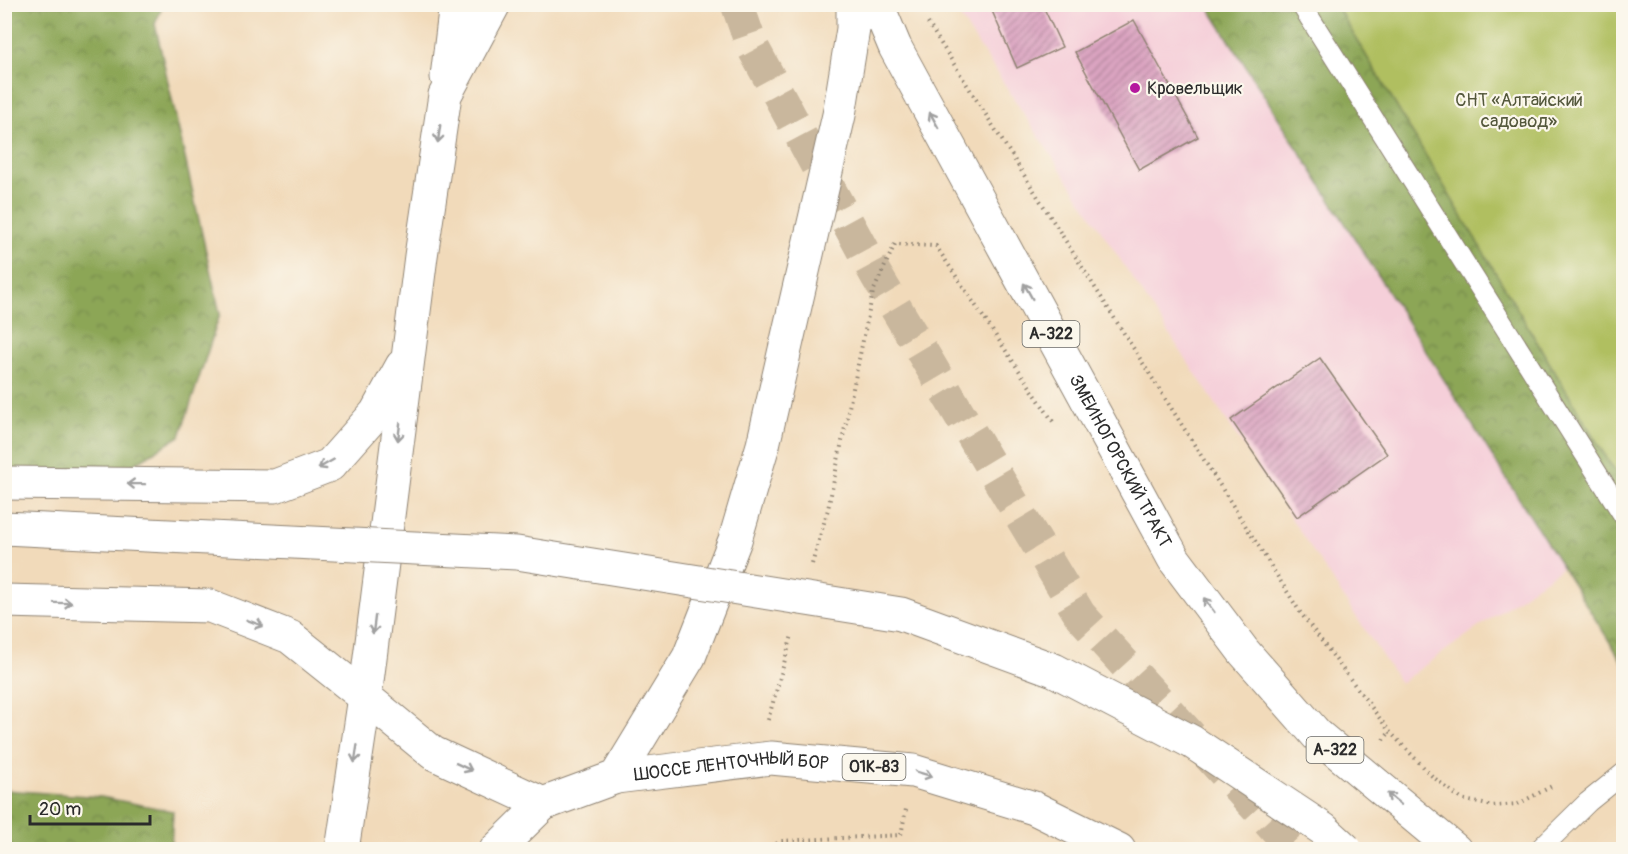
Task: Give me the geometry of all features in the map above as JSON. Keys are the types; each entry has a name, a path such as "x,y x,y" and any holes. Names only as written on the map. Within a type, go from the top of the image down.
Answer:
{"main road":[{"path":"342,849 365,697 421,256 456,4"},
{"path":"445,95 494,4"},
{"path":"616,777 689,657 735,540 763,445 839,115 853,28 853,4"},
{"name":"ЗМЕИНОГОРСКИЙ ТРАКТ","path":"877,4 895,47 1174,559 1244,652 1317,735 1455,849"},
{"path":"4,483 275,486 330,465 376,413 410,351"},
{"path":"4,528 517,553 901,614 1054,670 1192,742 1323,829 1347,849"},
{"path":"4,601 210,606 290,637 433,753 543,804 496,849"},
{"name":"ШОССЕ ЛЕНТОЧНЫЙ БОР","path":"543,804 616,777 771,758 914,771 1034,808 1119,849"}],"lane":[{"path":"1301,4 1623,516"},
{"path":"1539,849 1588,802 1623,773"}],"path":[{"path":"928,22 1300,612 1390,732 1432,776 1461,799 1492,806 1518,804 1552,786"},
{"path":"809,575 828,509 873,292 895,244 936,246 1060,431"},
{"path":"765,729 793,630"},
{"path":"1357,768 1390,732"},
{"path":"766,849 781,841 901,835 914,771"}],"shaded area":[{"path":"952,5 1207,5 1563,567 1400,683"}],"green space":[{"path":"4,5 163,5 155,24 220,314 180,436 92,490 5,485"},
{"path":"1207,5 1336,5 1623,483 1623,663"},
{"name":"СНТ «Алтайский садовод»","path":"1334,5 1623,5 1623,483 1608,461"},
{"path":"4,790 101,797 173,811 171,849 5,849"}],"building":[{"path":"989,4 1042,4 1062,47 1017,68"},
{"path":"1134,20 1198,137 1139,170 1075,52"},
{"path":"1320,358 1387,454 1297,517 1231,420"}],"tunnel":[{"path":"737,4 751,44 876,275 1080,615 1295,850"}],"place":[{"name":"Кровельщик","path":"1135,88"}]}
